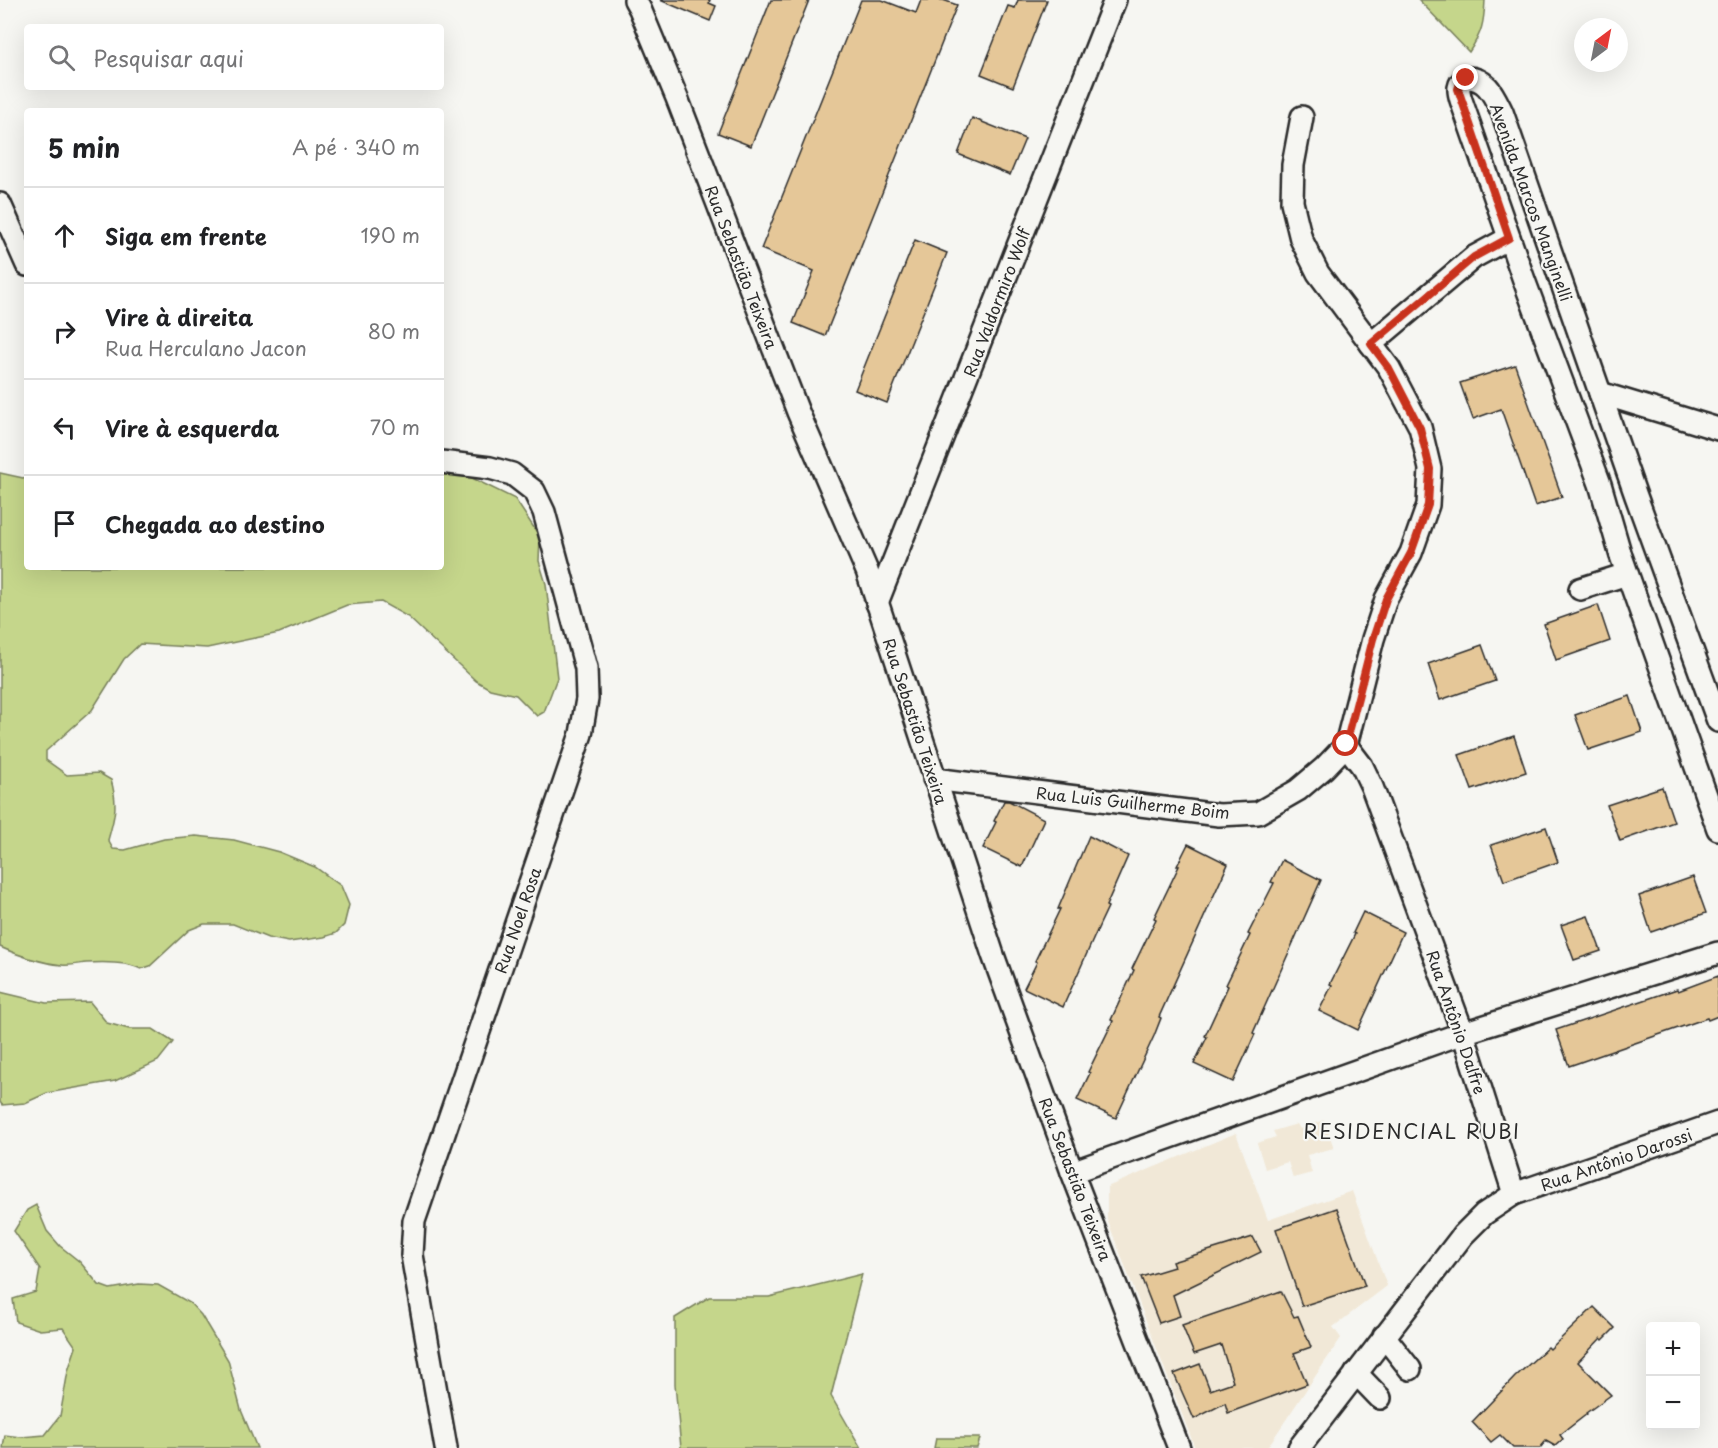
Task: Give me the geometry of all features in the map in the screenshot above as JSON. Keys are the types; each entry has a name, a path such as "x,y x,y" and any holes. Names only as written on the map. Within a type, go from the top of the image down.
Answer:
{"street":[{"name":"Rua Sebastião Teixeira","path":"635,0 677,98 798,412 867,571 993,955 1072,1172 1179,1448"},
{"name":"Rua Valdormiro Wolf","path":"877,603 1115,0"},
{"name":"Avenida Marcos Manginelli","path":"1718,721 1563,291 1502,112 1486,85 1479,80 1466,78 1461,81 1458,89 1524,280 1600,484 1627,574 1718,829"},
{"name":"Rua Luis Guilherme Boim","path":"934,779 1219,815 1258,813 1298,790 1324,768 1346,744 1373,639 1386,599 1411,553 1428,505 1430,469 1420,428 1389,368 1318,273 1300,239 1292,202 1293,165 1302,117"},
{"path":"0,204 24,258"},
{"path":"1371,344 1474,257 1509,238"},
{"path":"1524,280 1534,278 1544,280 1563,291"},
{"path":"1600,393 1718,429"},
{"name":"Rua Noel Rosa","path":"444,462 490,468 512,474 534,492 544,512 586,668 587,699 582,734 414,1221 412,1255 446,1448"},
{"path":"1600,484 1618,495 1636,496"},
{"path":"1580,589 1627,574"},
{"name":"Rua Antônio Dalfre","path":"1346,744 1362,766 1372,787 1463,1033 1514,1194"},
{"path":"1072,1172 1463,1033 1718,953"},
{"name":"Rua Antônio Darossi","path":"1514,1194 1718,1123"},
{"path":"1299,1448 1463,1235 1484,1214 1514,1194"},
{"path":"1384,1336 1410,1369"},
{"path":"1356,1373 1380,1398"}],"shaded area":[{"path":"1324,1120 1334,1148 1307,1155 1312,1173 1293,1178 1288,1162 1265,1169 1257,1143 1276,1137 1273,1131 1297,1124 1300,1129"},
{"path":"1236,1133 1268,1220 1352,1191 1387,1286 1333,1327 1341,1338 1267,1448 1195,1448 1107,1219 1107,1187"}],"green space":[{"path":"1419,0 1485,0 1482,28 1469,52"},
{"path":"451,470 515,499 540,537 539,561 546,584 557,678 544,712 537,716 516,695 490,689 476,681 408,617 381,602 347,605 279,633 207,648 140,644 124,659 92,710 46,751 46,760 67,775 99,773 111,780 115,810 108,840 113,849 125,850 164,839 196,836 234,840 279,852 315,867 341,886 349,905 344,925 336,933 324,937 289,942 268,938 233,924 204,924 189,930 150,966 141,969 114,963 54,964 31,959 0,947 0,473 24,478 24,570 444,570 444,474"},
{"path":"0,992 46,1003 90,1002 107,1023 129,1029 153,1029 173,1042 158,1061 115,1081 47,1093 25,1103 2,1105 0,1102"},
{"path":"36,1205 47,1231 60,1246 80,1262 99,1285 110,1289 139,1284 158,1285 190,1303 201,1315 228,1360 241,1410 257,1448 3,1448 5,1435 21,1437 45,1435 60,1416 68,1371 76,1347 63,1328 40,1330 16,1322 13,1299 36,1292 40,1269 14,1231 27,1210"},
{"path":"862,1274 831,1396 861,1448 681,1448 675,1384 675,1318 709,1297 769,1297"},
{"path":"936,1438 980,1438 977,1448 934,1448"}],"building":[{"path":"660,0 710,0 709,3 716,6 710,21"},
{"path":"771,0 809,0 751,146 718,133"},
{"path":"861,0 882,0 916,13 921,0 943,0 957,5 825,336 793,323 814,271 761,249"},
{"path":"1018,0 1047,0 1013,87 981,74 1008,6 1015,8"},
{"path":"972,118 1025,139 1010,175 958,154"},
{"path":"915,240 947,253 887,403 855,390"},
{"path":"1515,365 1562,497 1535,506 1501,409 1473,419 1460,383"},
{"path":"1598,605 1610,641 1556,660 1544,624"},
{"path":"1482,645 1495,681 1440,700 1428,664"},
{"path":"1630,696 1642,732 1588,750 1575,715"},
{"path":"1514,736 1526,772 1472,790 1459,755"},
{"path":"1662,787 1674,822 1620,841 1607,805"},
{"path":"1004,801 1009,801 1044,819 1022,867 983,848"},
{"path":"1546,827 1558,862 1504,881 1491,845"},
{"path":"1089,836 1128,856 1063,1007 1024,988 1060,909 1058,909"},
{"path":"1188,844 1228,864 1116,1118 1077,1100"},
{"path":"1282,860 1321,880 1233,1082 1194,1064 1228,986 1226,985 1250,935 1248,934 1274,883 1271,882"},
{"path":"1693,877 1706,913 1651,932 1639,896"},
{"path":"1363,912 1403,932 1358,1030 1319,1011"},
{"path":"1588,916 1601,951 1574,960 1561,925"},
{"path":"1718,976 1718,1016 1569,1066 1556,1030"},
{"path":"1337,1208 1365,1286 1302,1306 1276,1229"},
{"path":"1253,1237 1261,1252 1173,1295 1180,1316 1159,1323 1141,1277 1174,1267 1172,1262"},
{"path":"1281,1291 1294,1317 1298,1316 1311,1347 1294,1353 1307,1384 1228,1413 1225,1403 1194,1419 1174,1374 1200,1364 1210,1390 1233,1382 1221,1345 1194,1354 1182,1325"},
{"path":"1594,1307 1615,1328 1603,1340 1601,1338 1578,1362 1611,1395 1560,1435 1563,1439 1555,1446 1546,1441 1540,1448 1513,1448 1500,1435 1491,1442 1472,1422 1515,1377 1548,1347 1550,1349"}],"district":[{"name":"RESIDENCIAL RUBI","path":"1412,1131"}],"route":[{"path":"1346,744 1373,639 1386,599 1411,553 1428,505 1430,469 1420,428 1389,368 1371,344 1474,257 1509,238 1458,89 1461,81 1466,78"}]}
